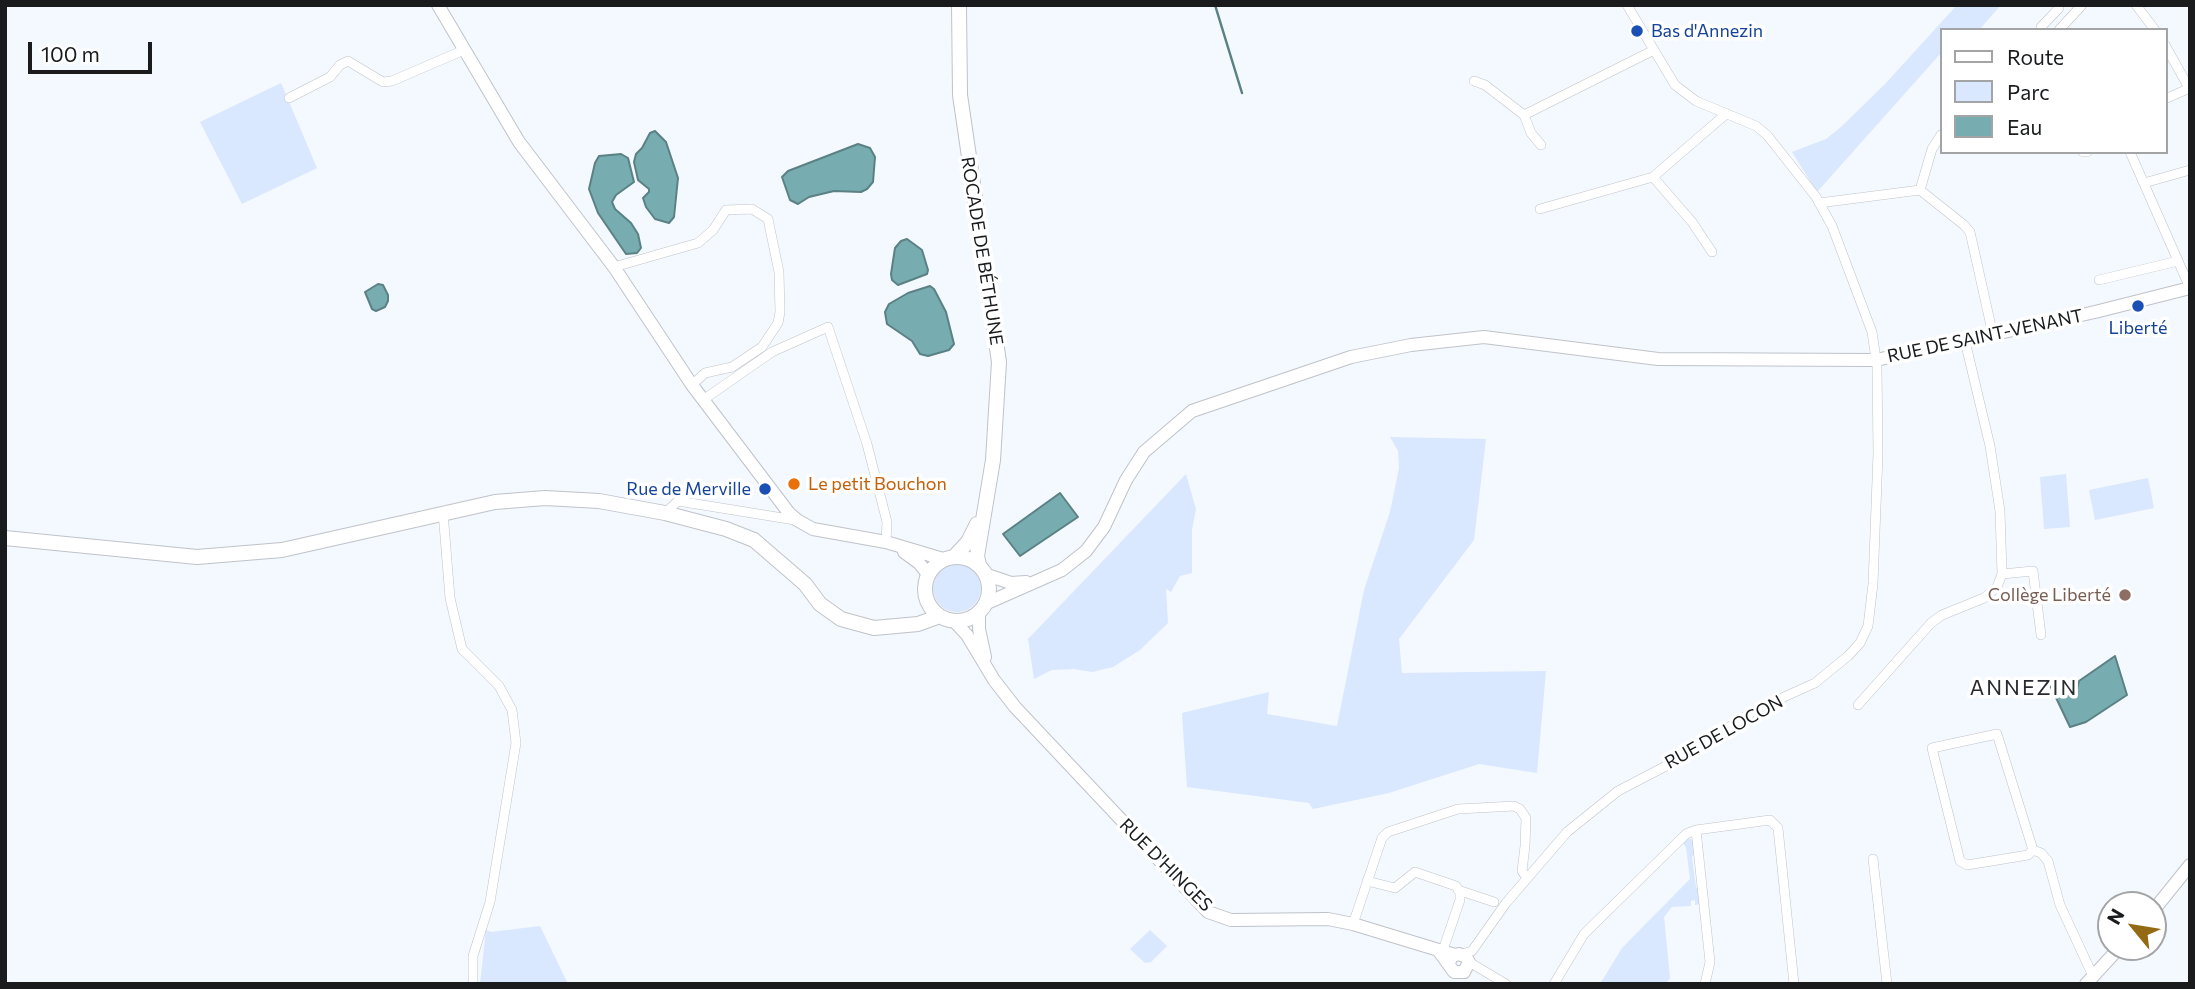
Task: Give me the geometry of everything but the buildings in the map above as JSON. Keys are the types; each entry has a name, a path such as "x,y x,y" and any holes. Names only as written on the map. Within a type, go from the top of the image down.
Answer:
{"main road":[{"name":"ROCADE DE BÉTHUNE","path":"959,5 960,96 999,362 998,406 989,497 977,556 983,570"},
{"name":"ROCADE DE BÉTHUNE","path":"949,558 975,530 989,497"},
{"path":"5,538 197,557 282,550 495,502 545,498 599,502 665,513 726,529 754,540 805,584 820,604 841,619 874,628 918,624 947,619 963,621 983,608 989,584 983,570 972,560 949,558 928,574 925,582 926,600 918,613 900,625"},
{"path":"926,600 947,619"}],"street":[{"path":"438,5 519,142 614,267 692,385 783,506 797,520"},
{"name":"RUE DE LOCON","path":"1456,964 1475,953 1506,903 1567,832 1618,790 1687,755 1755,710 1815,683 1832,671 1860,643 1868,626 1873,584 1878,454 1876,359 1871,332 1832,226 1818,200 1767,135 1756,126 1696,101 1675,85 1627,5"},
{"path":"2061,28 2082,5"},
{"path":"2136,5 2153,28"},
{"path":"2042,28 2058,7 2070,18"},
{"path":"2167,48 2190,88 2167,98"},
{"path":"289,98 330,77 340,65 348,61 383,82 392,81 464,50"},
{"path":"1524,115 1654,50"},
{"path":"1474,81 1485,85 1524,115 1531,133 1541,145"},
{"path":"1540,209 1653,177 1726,114"},
{"path":"1920,190 1932,149 1940,137"},
{"path":"2131,154 2190,288"},
{"path":"2144,183 2190,170"},
{"path":"1653,177 1692,222 1712,253"},
{"path":"1818,200 1920,190 1970,232 1993,335"},
{"path":"614,267 698,243 713,230 726,210 752,209 768,219 779,272 778,323 762,347 732,367 705,373 692,385"},
{"path":"2099,280 2178,261"},
{"name":"RUE DE SAINT-VENANT","path":"1044,580 1086,551 1104,527 1126,480 1144,452 1192,411 1351,357 1411,345 1483,337 1635,356 1692,359 1876,359 1993,335 2190,288"},
{"path":"704,400 772,352 828,327 867,444 891,544 919,563 928,574"},
{"path":"1858,705 1931,623 1942,615 1984,598 1997,587 2002,574 2000,511 1990,446 1965,341"},
{"path":"665,513 678,501 797,520 832,533 949,558"},
{"path":"443,512 450,598 461,649 499,686 512,710 516,743 490,902 473,956 473,984"},
{"path":"983,570 1011,583 1044,580"},
{"path":"2002,574 2034,571 2041,635"},
{"path":"983,608 1004,593 1044,580"},
{"name":"RUE D'HINGES","path":"983,608 982,650 994,680"},
{"name":"RUE D'HINGES","path":"947,619 967,635 994,680 1015,706 1208,912 1231,920 1328,919 1353,924 1456,964"},
{"path":"1997,734 2033,850 2028,855 1967,865 1960,861 1932,748 1997,734"},
{"path":"1353,924 1382,838 1388,832 1458,809 1514,806 1520,809 1525,818 1522,871 1527,878"},
{"path":"1554,984 1584,934 1686,834 1696,830 1770,820 1778,828 1794,984"},
{"path":"1696,830 1710,962 1706,984"},
{"path":"2033,850 2041,853 2048,861 2060,905 2090,980 2107,961"},
{"path":"1873,859 1887,984"},
{"path":"2167,893 2190,864"},
{"path":"1367,881 1395,888 1415,872 1456,886 1461,900 1456,964 1481,970 1507,984"},
{"path":"1458,890 1494,902"}],"green space":[{"path":"1957,5 2001,5 1981,28 1940,28 1940,54 1817,192 1792,152 1826,139 1886,83"},
{"path":"281,83 317,168 242,204 200,122"},
{"path":"1390,437 1486,439 1474,540 1399,639 1402,673 1546,671 1537,773 1479,764 1389,793 1313,809 1309,803 1187,787 1182,713 1269,692 1267,714 1337,726 1364,590 1390,512 1399,468 1398,451"},
{"path":"1186,474 1196,509 1192,530 1192,573 1180,576 1171,592 1166,589 1168,623 1140,650 1113,667 1092,672 1052,670 1034,679 1028,639"},
{"path":"2066,474 2070,527 2044,529 2040,477"},
{"path":"2148,478 2154,508 2095,520 2089,490"},
{"path":"957,564 974,571 981,588 974,605 957,612 940,605 933,588 940,571"},
{"path":"1687,838 1693,840 1695,852 1692,857 1701,904 1695,905 1695,900 1691,901 1691,906 1672,907 1664,917 1670,978 1666,984 1600,984 1622,948 1690,879 1686,847 1682,842"},
{"path":"540,926 568,984 480,984 486,930 491,932"},
{"path":"1150,930 1167,946 1151,962 1145,963 1130,949"}],"water":[{"path":"655,131 666,142 678,178 674,217 669,223 655,219 646,207 643,198 649,189 638,180 634,162 636,154 650,133"},
{"path":"858,144 870,148 875,157 873,182 867,189 861,192 834,191 809,197 798,204 790,200 782,177 788,171"},
{"path":"621,154 628,158 634,182 616,195 612,202 638,234 641,248 637,253 626,254 598,213 589,189 599,156"},
{"path":"907,239 922,250 928,270 927,274 898,285 892,280 891,274 895,248"},
{"path":"378,284 383,285 388,301 385,307 376,311 372,309 365,292"},
{"path":"930,286 946,312 954,344 949,350 928,356 920,354 912,341 887,324 885,312 889,304 908,293"},
{"path":"1060,493 1078,517 1020,556 1003,534"},
{"path":"2115,656 2127,695 2086,722 2070,727 2049,683 2064,680 2073,691 2077,689 2079,681"}],"waterway":[{"path":"1215,5 1242,93"}],"place":[{"name":"Bas d'Annezin","path":"1637,31"},
{"name":"Liberté","path":"2138,306"},
{"name":"Le petit Bouchon","path":"794,484"},
{"name":"Rue de Merville","path":"765,489"},
{"name":"Collège Liberté","path":"2125,595"}],"district":[{"name":"ANNEZIN","path":"2024,688"}]}
